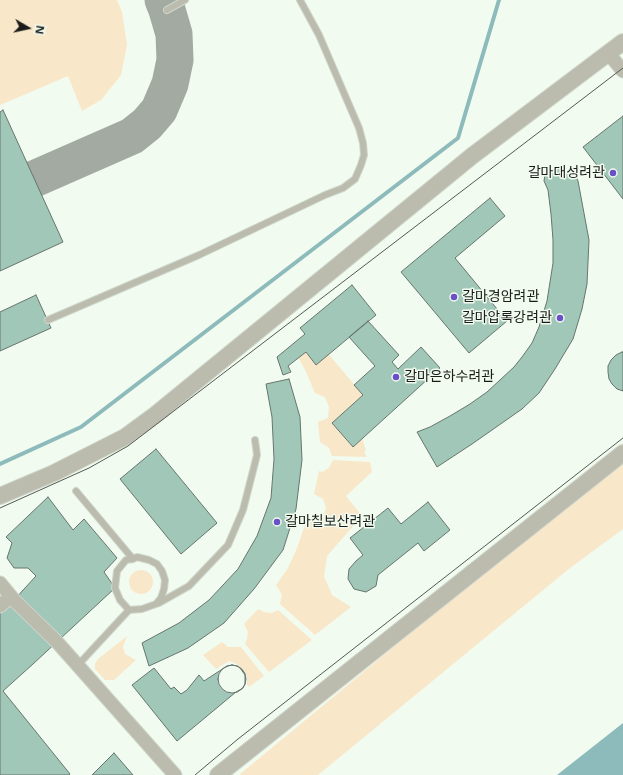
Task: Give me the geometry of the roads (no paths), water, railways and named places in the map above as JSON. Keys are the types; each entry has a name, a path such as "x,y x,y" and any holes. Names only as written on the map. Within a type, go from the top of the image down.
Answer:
{"street":[{"path":"0,496 54,473 125,436 155,415 472,156 623,42"},
{"path":"608,53 623,71"},
{"path":"218,775 623,453"},
{"path":"0,583 14,600 57,642 175,775"},
{"path":"0,606 11,596"}],"lane":[{"path":"167,10 185,0"},
{"path":"48,320 199,255 325,195 343,188 355,179 364,155 363,143 359,128 319,35 300,0"},
{"path":"77,666 129,610 142,609 156,604 189,586 228,545 243,510 256,455 255,440"},
{"path":"76,490 133,559"},
{"path":"129,610 120,600 115,584 118,571 126,560 137,557 157,564 162,571 165,580 164,590 161,598 156,604"}],"water":[{"path":"623,723 623,775 557,775"}],"waterway":[{"path":"0,464 81,427 458,138 499,0"}],"tram line":[{"path":"0,508 89,468 128,446 623,68"},
{"path":"195,775 238,739 623,438"}],"place":[{"name":"갈마대성려관","path":"613,173"},
{"name":"갈마경암려관","path":"454,297"},
{"name":"갈마압록강려관","path":"560,318"},
{"name":"갈마은하수려관","path":"396,377"},
{"name":"갈마칠보산려관","path":"277,522"}]}
